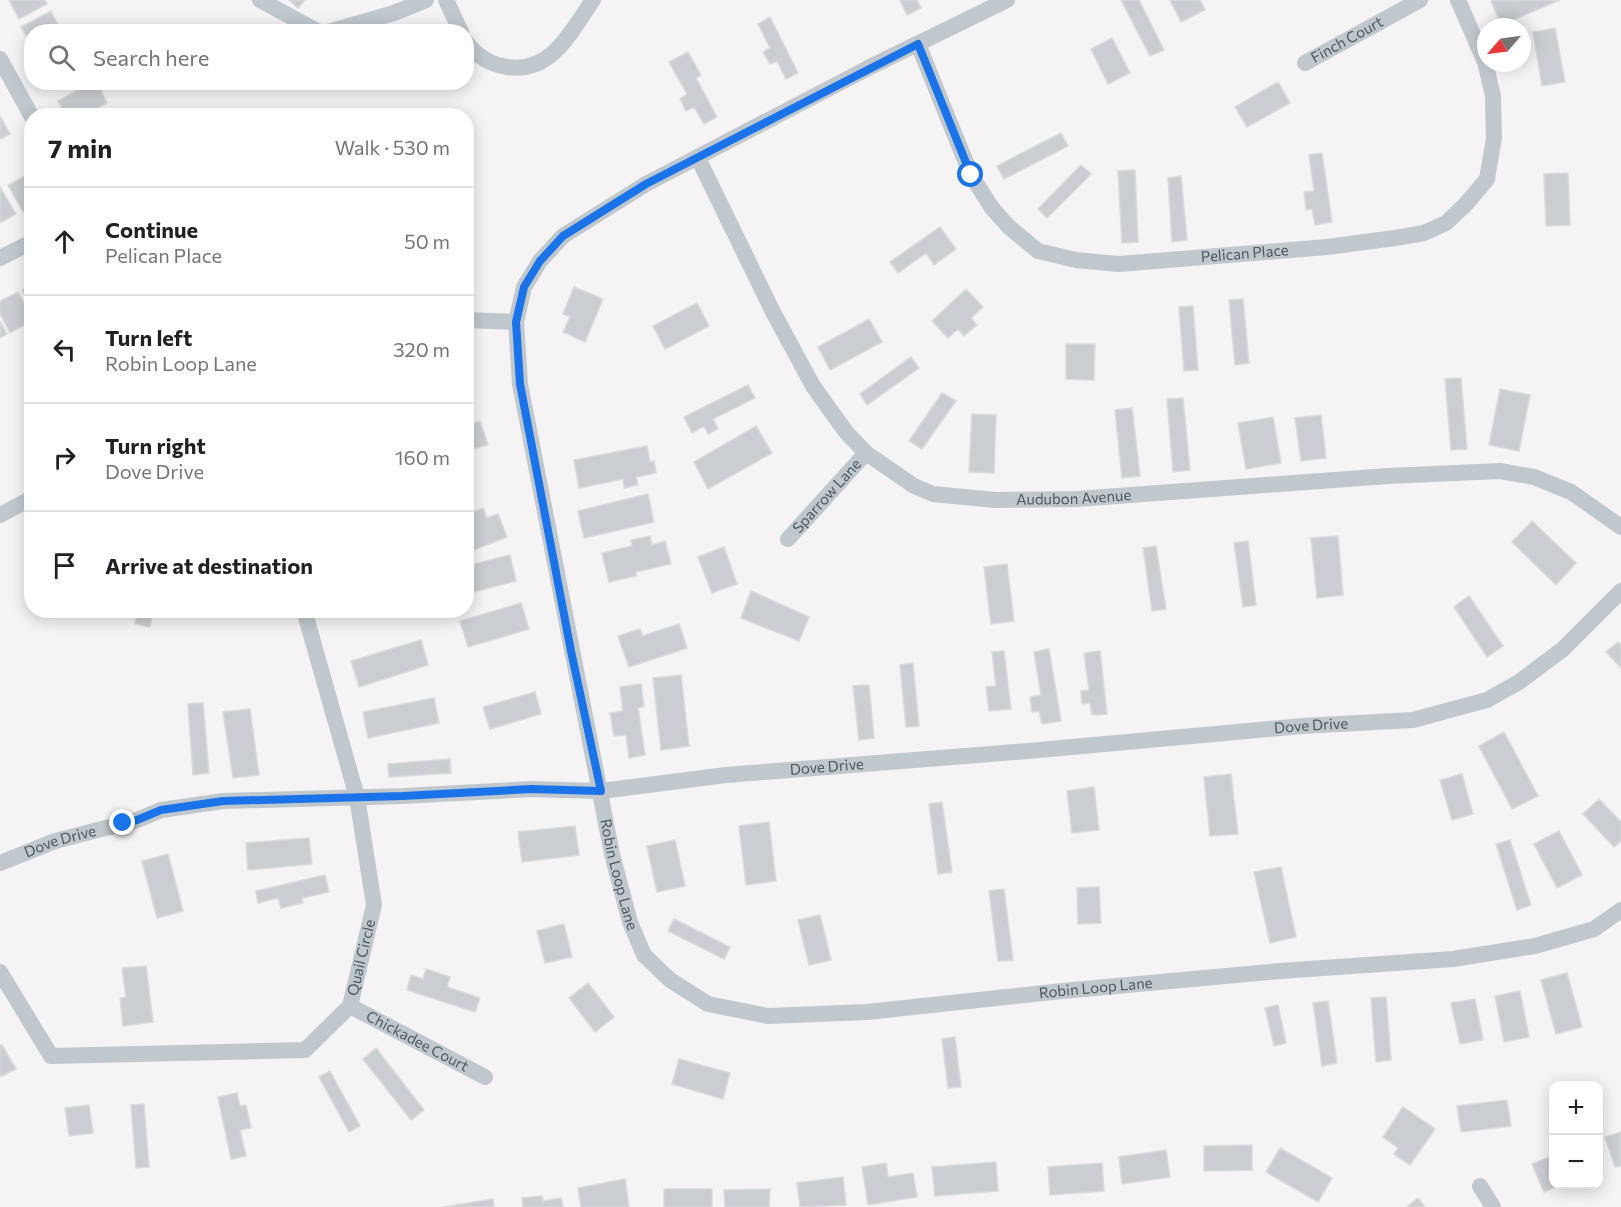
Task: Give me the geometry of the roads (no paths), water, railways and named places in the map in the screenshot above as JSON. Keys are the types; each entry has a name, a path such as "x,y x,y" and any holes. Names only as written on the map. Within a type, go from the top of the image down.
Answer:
{"street":[{"path":"260,0 304,24"},
{"path":"357,24 394,14 426,0"},
{"path":"446,0 457,24"},
{"path":"474,51 479,56 499,66 510,68 536,64 554,53 593,0"},
{"name":"Robin Loop Lane","path":"1007,0 646,184 563,236 540,261 524,287 516,322 520,384 612,854 630,922 644,955 670,980 708,1004 768,1016 867,1012 1188,980 1453,959 1535,946 1594,929 1621,910"},
{"name":"Finch Court","path":"1305,63 1420,0"},
{"name":"Pelican Place","path":"918,44 971,175 992,208 1009,227 1038,251 1076,260 1119,264 1395,238 1424,233 1446,223 1487,179 1494,138 1492,96 1485,62 1458,0"},
{"path":"0,59 27,108"},
{"name":"Audubon Avenue","path":"698,158 773,312 813,386 846,432 867,453 914,486 933,494 1005,501 1077,499 1378,476 1500,471 1534,477 1571,492 1621,527"},
{"path":"0,258 24,246"},
{"path":"474,320 516,322"},
{"name":"Sparrow Lane","path":"788,539 867,453"},
{"path":"0,515 24,502"},
{"name":"Dove Drive","path":"0,862 55,841 137,820 161,810 223,801 531,789 601,791 726,775 1302,726 1413,720 1487,700 1519,682 1563,649 1621,591"},
{"name":"Quail Circle","path":"0,972 51,1056 305,1050 350,1006 374,905 357,797 306,618"},
{"name":"Chickadee Court","path":"350,1006 485,1077"},
{"path":"1480,1186 1492,1207"}]}
